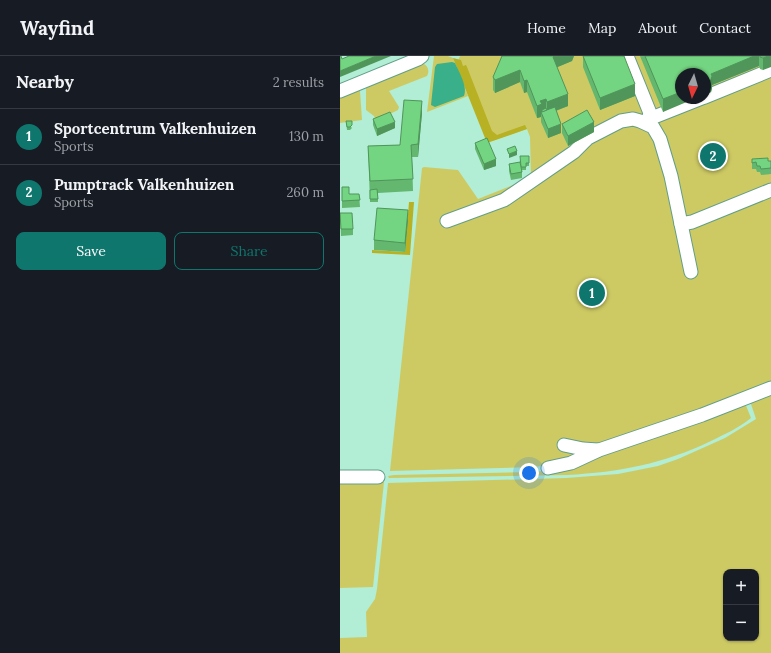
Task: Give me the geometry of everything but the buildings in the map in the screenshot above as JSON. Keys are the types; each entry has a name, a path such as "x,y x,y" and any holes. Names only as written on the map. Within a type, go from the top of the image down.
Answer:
{"street":[{"path":"340,91 422,56"},
{"path":"627,56 650,113 648,121"},
{"path":"711,95 771,70"},
{"path":"447,221 504,200 574,152 588,138 620,121 634,119 648,121 688,104"},
{"path":"648,121 660,139 670,176 691,272"},
{"path":"681,224 692,222 771,190"},
{"path":"548,468 571,463 599,450 702,415 771,388"},
{"path":"564,445 583,449 599,450"},
{"path":"340,477 378,478"}],"shaded area":[{"path":"434,56 448,56 453,58 468,96 427,112"},
{"path":"460,56 771,56 771,385 552,465 533,467 390,471 422,168 458,170 478,199 531,178 530,137 527,129 492,141 458,61"},
{"path":"453,58 461,60 463,66 466,65 492,131 497,135 525,125 527,129 487,143"},
{"path":"422,63 428,68 427,76 389,91 399,107 398,110 376,121 374,116 366,110 366,87"},
{"path":"455,63 465,88 464,96 435,107 431,105 435,67 437,64"},
{"path":"357,89 360,91 362,120 340,123 340,96"},
{"path":"409,202 414,202 410,255 372,253 372,250 405,252"},
{"path":"771,391 771,653 340,653 340,638 367,637 366,612 375,599 377,589 388,483 566,478 618,474 658,466 678,459 725,438 756,419 750,401"},
{"path":"745,403 751,418 737,428 676,456 641,466 605,472 567,475 389,478 388,476 534,472 551,470"},
{"path":"340,479 376,480 384,482 373,587 340,588"}],"place":[{"name":"Pumptrack Valkenhuizen","path":"713,156"},
{"name":"Sportcentrum Valkenhuizen","path":"592,293"}]}
